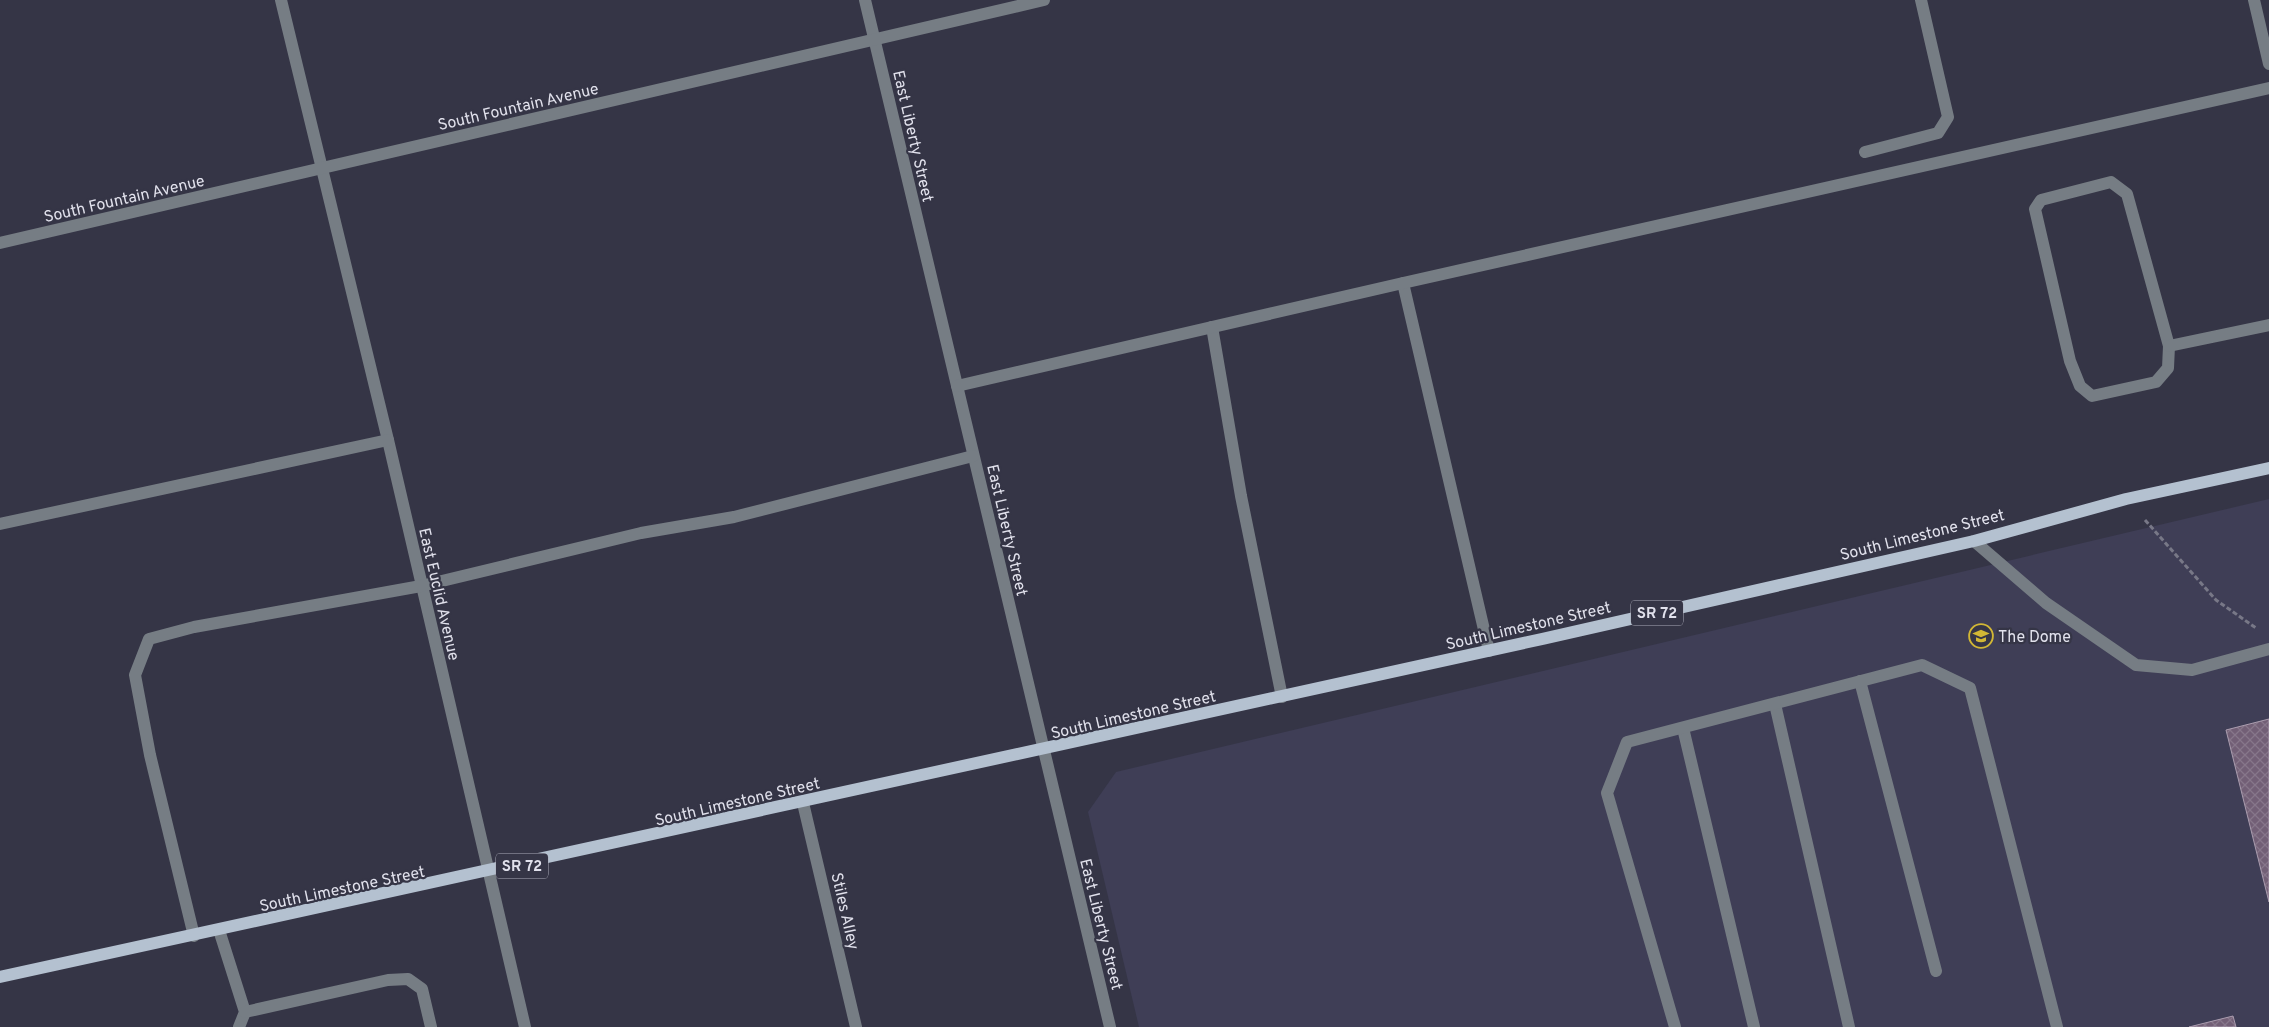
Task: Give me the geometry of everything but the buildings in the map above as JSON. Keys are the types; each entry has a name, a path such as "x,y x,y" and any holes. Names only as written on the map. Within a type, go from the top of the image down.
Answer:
{"main road":[{"name":"South Limestone Street","path":"0,977 488,874 1044,751 1974,541 2126,499 2269,468"}],"street":[{"name":"East Euclid Avenue","path":"281,0 388,440 525,1027"},
{"name":"East Liberty Street","path":"865,0 1110,1027"},
{"name":"South Fountain Avenue","path":"0,243 1044,0"},
{"path":"1865,152 1938,133 1948,117 1921,0"},
{"path":"2254,0 2269,64"},
{"path":"957,386 1403,283 2269,88"},
{"path":"2112,182 2127,194 2169,346 2168,368 2156,382 2092,396 2080,386 2070,360 2035,209 2041,200 2112,182"},
{"path":"1403,283 1489,650"},
{"path":"2169,346 2269,324"},
{"path":"1212,327 1241,496 1282,696"},
{"path":"0,524 388,440"},
{"path":"194,936 150,755 135,676 149,639 194,627 421,586 641,533 734,517 973,456"},
{"path":"1974,541 2046,603 2136,665 2192,670 2269,649"},
{"path":"1675,1027 1607,792 1627,742 1922,665 1970,688 2057,1027"},
{"path":"1860,681 1936,971"},
{"path":"1775,704 1849,1027"},
{"path":"1683,728 1754,1027"},
{"name":"Stiles Alley","path":"804,803 856,1027"},
{"path":"220,930 245,1012 240,1027"},
{"path":"245,1012 388,980 408,979 422,989 432,1027"}],"path":[{"path":"2126,499 2216,600 2262,631"}],"shaded area":[{"name":"The Dome","path":"2269,499 2269,1027 1139,1027 1088,812 1116,772"}],"place":[{"name":"The Dome","path":"1981,636"}]}
